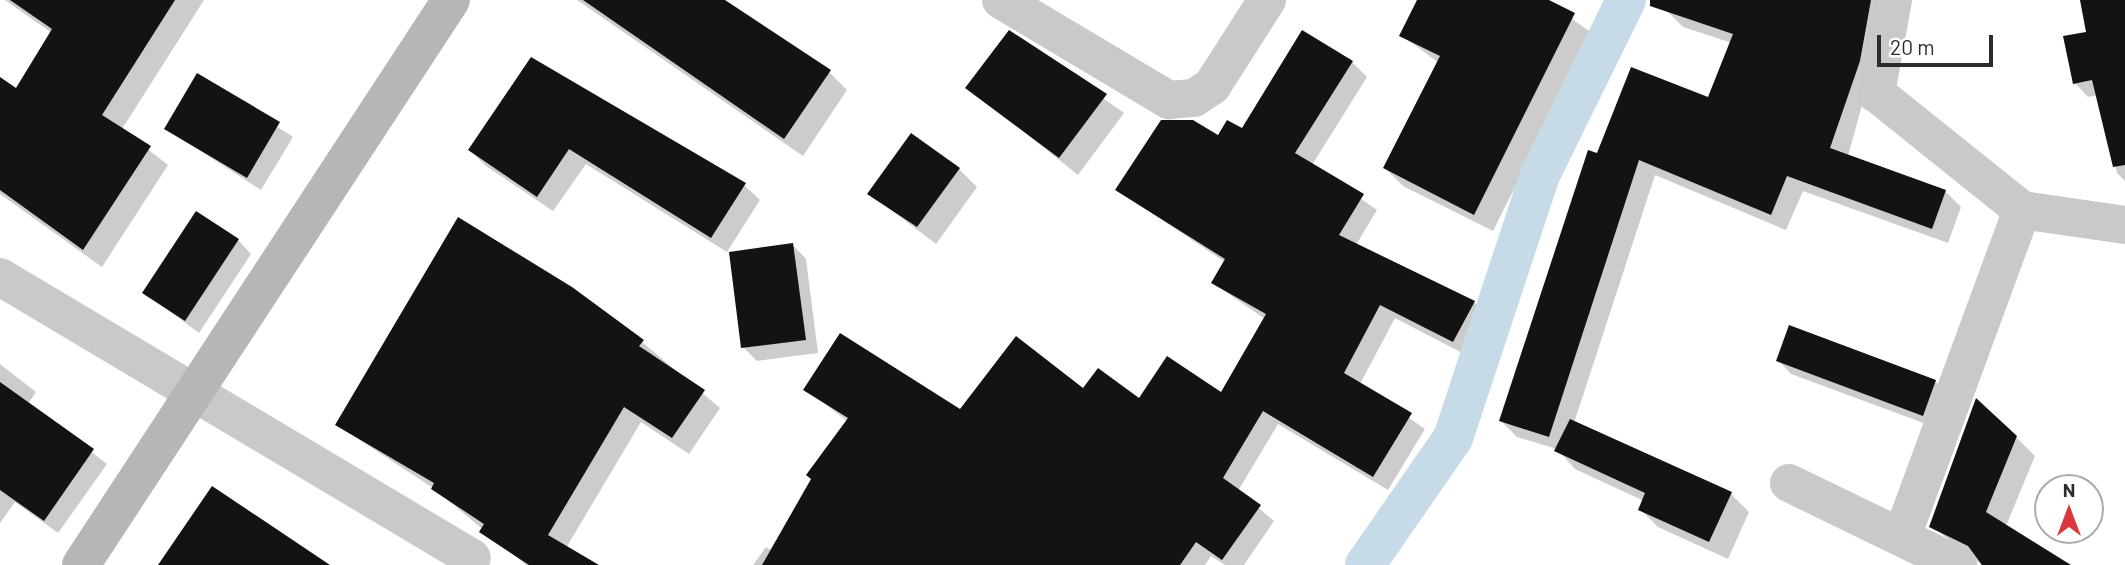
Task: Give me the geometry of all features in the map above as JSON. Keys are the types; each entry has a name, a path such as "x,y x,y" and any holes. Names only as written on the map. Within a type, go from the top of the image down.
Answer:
{"main road":[{"path":"81,565 193,388 451,0"}],"street":[{"path":"1001,0 1169,100 1194,98 1212,86 1267,0"},
{"path":"1893,0 1876,93 2022,210 2123,220"},
{"path":"1903,534 2022,210"},
{"path":"0,277 193,388 472,558"},
{"path":"1788,483 1903,534 1958,565"}],"building":[{"path":"10,0 175,0 102,115 151,146 83,250 0,190 0,77 16,88 52,29"},
{"path":"583,0 725,0 831,70 784,139"},
{"path":"1417,0 1549,0 1575,13 1474,215 1383,168 1440,56 1399,36"},
{"path":"1650,0 1871,0 1860,61 1830,148 1946,190 1932,229 1787,176 1771,215 1639,160 1549,437 1499,421 1588,150 1597,153 1631,67 1708,97 1733,34 1650,6"},
{"path":"2080,0 2125,0 2125,165 2113,167 2092,80 2073,84 2063,36 2086,32"},
{"path":"1009,30 1107,94 1059,158 965,88"},
{"path":"1302,30 1353,61 1295,153 1364,194 1339,235 1475,301 1453,342 1380,305 1344,373 1412,413 1373,477 1263,411 1223,478 1261,505 1222,560 1196,542 1180,565 762,565 811,479 806,475 848,418 803,390 840,333 960,409 1016,336 1083,388 1098,368 1139,398 1167,356 1221,392 1266,314 1211,283 1225,259 1115,190 1161,120 1193,120 1218,135 1227,120 1242,128"},
{"path":"531,57 746,183 711,238 569,149 537,197 468,150"},
{"path":"197,73 280,122 247,178 164,129"},
{"path":"911,133 960,168 917,227 867,194"},
{"path":"196,211 239,239 185,321 142,293"},
{"path":"458,217 572,287 644,340 639,346 705,390 672,438 624,407 548,535 599,565 529,565 479,532 484,524 431,489 434,483 335,425"},
{"path":"793,243 806,340 741,348 729,252"},
{"path":"1789,325 1936,380 1923,416 1776,361"},
{"path":"0,382 94,449 44,521 0,490"},
{"path":"1976,398 2017,436 1986,512 2071,565 1982,565 1968,546 1929,527"},
{"path":"1570,419 1732,492 1709,542 1638,510 1645,493 1554,451"},
{"path":"212,486 330,565 158,565"}],"waterway":[{"path":"1365,565 1453,438 1540,175 1626,0"}]}
